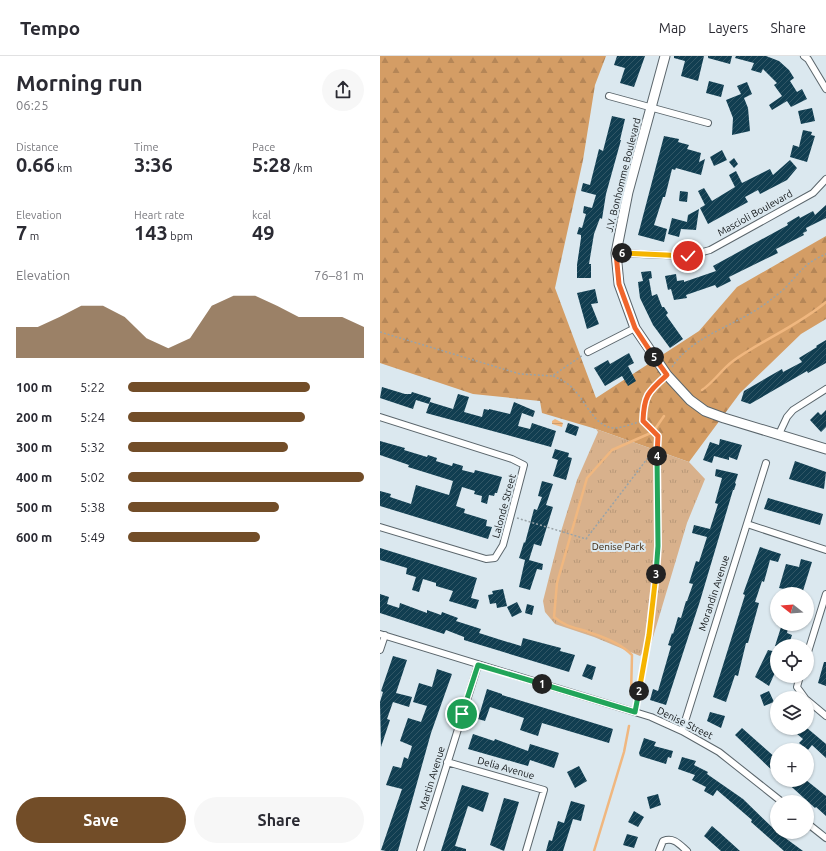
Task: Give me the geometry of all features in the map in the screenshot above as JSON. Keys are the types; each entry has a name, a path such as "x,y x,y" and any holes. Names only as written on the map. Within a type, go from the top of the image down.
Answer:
{"street":[{"name":"J.V. Bonhomme Boulevard","path":"665,56 628,192 616,253 619,284 635,328 667,375 690,400 705,410 724,418 826,449"},
{"path":"804,56 826,89"},
{"path":"609,96 708,123"},
{"name":"Mascioli Boulevard","path":"616,253 688,256 710,250 813,193 826,179"},
{"path":"588,352 635,328"},
{"path":"779,434 787,417 793,410 826,389"},
{"name":"Lalonde Street","path":"380,417 523,463 524,469 500,554 495,558 490,559 380,527"},
{"name":"Morandin Avenue","path":"682,730 766,463"},
{"path":"747,524 826,550"},
{"path":"812,639 826,594"},
{"path":"380,650 383,634"},
{"name":"Denise Street","path":"383,634 478,665 651,717 682,730 719,752 773,795"},
{"name":"Martin Avenue","path":"420,851 478,665"},
{"path":"814,706 826,716"},
{"name":"Delia Avenue","path":"447,762 544,790 526,851"},
{"path":"814,829 826,838"},
{"path":"660,851 663,841 667,839 673,840 687,851"}],"path":[{"path":"643,421 644,400 653,388 667,375 678,357 685,351 727,326 748,316 786,287 804,266 826,254"},
{"path":"380,332 520,374 552,376 568,384 576,391 592,415 607,426 614,428 643,421"},
{"path":"552,376 588,352"},
{"path":"635,712 654,602 658,546 658,436 643,421"},
{"path":"511,517 586,539 647,459 658,453"}],"green space":[{"path":"380,56 606,56 595,85 583,160 555,288 596,398 699,331 737,287 826,236 826,319 801,334 740,393 689,462 596,429 542,413 540,401 473,394 380,363"},
{"name":"Denise Park","path":"596,429 689,462 705,479 687,523 651,644 640,656 594,637 555,624 545,612 543,601 559,538 577,480 598,432"}],"shaded area":[{"path":"555,419 563,423 562,427 552,424 552,421"}],"building":[{"path":"617,56 645,56 634,87 620,83 625,68 614,65"},
{"path":"674,56 704,56 698,81 681,76 685,61 674,58"},
{"path":"708,56 732,56 730,64 708,58"},
{"path":"736,56 766,56 779,61 789,70 794,78 790,81 797,92 802,89 807,99 791,107 787,101 772,110 769,105 782,96 774,85 777,83 763,69 761,73 751,70 754,63 735,58"},
{"path":"709,81 724,85 721,97 706,93"},
{"path":"747,82 752,94 744,98 748,108 750,131 732,135 733,118 726,100 741,94 737,86"},
{"path":"812,108 815,121 801,124 798,111"},
{"path":"612,116 625,119 621,140 606,194 602,219 600,218 594,234 589,264 591,264 591,278 577,278 577,265 581,235 577,234 579,227 582,228 586,214 583,213 584,206 592,208 596,195 581,191 583,183 590,185 599,149 603,151"},
{"path":"803,130 812,132 811,135 815,136 807,162 790,157 793,145 799,147"},
{"path":"664,136 679,139 678,142 689,145 687,149 701,153 699,162 705,159 701,175 676,168 675,170 672,169 665,197 663,197 654,225 667,229 664,242 638,235"},
{"path":"722,150 727,160 714,166 710,157"},
{"path":"734,158 738,164 734,168 729,162"},
{"path":"790,160 797,168 787,180 760,194 758,190 745,197 748,202 708,224 700,208 705,205 698,191 704,188 712,201 735,187 729,175 736,171 742,183 770,169 773,175"},
{"path":"680,191 688,192 687,202 679,201"},
{"path":"826,205 826,218 806,228 807,231 803,233 804,235 776,249 778,253 729,277 731,281 717,288 715,285 686,295 687,298 674,300 671,289 668,290 665,276 676,274 677,281 684,280 684,282 716,271 713,266 788,225 787,223 799,216 800,218 813,211 815,215"},
{"path":"699,209 696,230 681,229 679,237 668,234 672,218 687,222 688,215"},
{"path":"651,271 652,278 649,279 652,296 657,294 662,307 664,307 668,313 666,315 683,339 670,348 653,325 640,298 638,282 643,281 641,272"},
{"path":"595,289 598,303 591,304 599,324 587,329 577,293"},
{"path":"826,340 826,363 808,373 807,371 750,404 741,401 744,391 782,369 783,372 802,362 799,358"},
{"path":"629,353 634,363 628,366 636,381 628,386 622,376 605,386 594,368 608,360 610,364"},
{"path":"382,387 405,394 411,394 412,392 431,398 429,404 416,400 413,409 380,398"},
{"path":"458,394 469,397 464,412 482,417 484,409 510,414 514,402 535,411 533,417 522,413 518,426 530,429 532,423 556,431 551,447 426,413 430,402 453,409"},
{"path":"826,410 826,427 821,432 810,420 818,412 821,415"},
{"path":"568,423 579,427 576,436 565,432"},
{"path":"720,439 742,445 737,460 729,457 729,460 714,456 712,463 703,460 710,442 719,445"},
{"path":"380,441 405,448 404,450 427,457 428,455 437,458 436,461 452,466 453,463 463,466 462,470 474,473 475,470 502,477 497,493 495,493 494,496 489,495 487,504 481,502 482,496 474,494 475,491 462,487 456,506 465,509 464,513 487,520 486,526 492,527 488,539 380,506 380,491 391,494 390,497 411,504 416,485 449,495 453,481 408,467 409,465 380,455"},
{"path":"555,449 569,453 568,457 572,458 566,480 553,476 558,460 552,458"},
{"path":"795,461 826,472 824,489 789,479"},
{"path":"716,469 738,474 736,484 666,705 650,700 653,689 658,691 671,646 668,645 678,617 681,618 693,584 689,583 696,561 699,562 707,537 692,533 694,525 710,529 718,504 715,503 722,478 715,476"},
{"path":"542,481 553,484 546,505 553,507 541,546 534,544 529,560 543,564 542,570 537,569 530,590 519,587 525,560 519,558 524,542 525,543 534,509 537,510 542,497 538,496"},
{"path":"768,498 823,514 820,525 764,509"},
{"path":"760,547 781,554 778,562 770,560 764,582 762,581 755,602 759,603 748,643 746,643 738,676 735,675 726,702 713,697 745,595 743,594"},
{"path":"380,548 477,578 471,598 479,600 476,609 449,601 453,591 436,586 436,583 423,579 419,592 412,590 416,577 406,574 407,568 380,560"},
{"path":"801,559 812,562 804,587 779,587 786,564 799,567"},
{"path":"503,589 507,606 497,608 496,603 490,604 488,595 493,594 492,591"},
{"path":"380,594 389,597 387,604 399,608 400,603 427,613 427,610 441,615 442,612 458,618 456,621 481,629 479,633 521,646 523,638 561,648 560,651 575,655 569,672 464,640 464,637 446,630 444,634 380,613"},
{"path":"517,602 522,612 512,617 507,607"},
{"path":"527,604 534,606 532,615 525,613"},
{"path":"780,631 787,631 787,633 792,635 791,639 777,639"},
{"path":"768,650 770,650 770,683 769,686 755,677"},
{"path":"393,656 407,660 396,693 412,697 409,707 393,702 387,719 390,720 381,747 380,702 383,692 381,691"},
{"path":"824,662 826,662 826,686 818,683"},
{"path":"587,664 596,667 592,680 582,676"},
{"path":"437,669 452,674 431,733 398,851 381,850 402,789 386,785 393,766 401,768 404,757 408,759 412,746 400,741 408,718 421,722 427,706 413,702 419,683 432,687"},
{"path":"487,689 613,729 609,743 542,723 538,736 520,730 524,718 490,707 485,721 478,719"},
{"path":"769,691 770,704 764,706 760,695"},
{"path":"710,712 725,716 721,728 707,721"},
{"path":"742,728 770,753 770,768 735,735"},
{"path":"473,734 494,741 495,739 528,751 530,744 559,753 554,768 530,760 528,766 468,749"},
{"path":"814,734 826,744 826,758 814,747 814,743 799,743 803,739 798,735"},
{"path":"644,738 656,742 654,746 673,751 671,758 668,757 666,764 640,756 639,753"},
{"path":"682,757 696,761 694,765 708,772 707,774 743,799 770,825 770,839 751,822 752,820 717,790 713,796 704,791 706,787 692,780 695,775 678,769"},
{"path":"579,766 587,781 575,788 567,772"},
{"path":"462,785 489,793 483,812 468,806 455,846 466,849 466,851 441,851"},
{"path":"814,786 826,796 826,816 816,807 814,807 814,795 801,795 792,787"},
{"path":"658,794 661,805 650,809 647,797"},
{"path":"504,798 519,802 504,851 490,845"},
{"path":"571,801 585,805 581,821 573,819 563,851 546,851 549,840 552,841 558,821 564,823"},
{"path":"634,811 644,817 638,827 628,822"},
{"path":"712,826 740,851 721,851 704,836"},
{"path":"627,834 638,837 634,848 623,845"},
{"path":"770,839 787,839 803,851 784,851"}],"waterway":[{"path":"702,390 725,368 744,353 804,318 826,302"},
{"path":"631,695 632,655 613,642 567,625 554,617 557,583 587,478 612,450 653,432 664,416"},
{"path":"594,851 624,752 629,726"}],"route":[{"path":"462,714 478,665 635,712 654,602 658,546 658,436 643,421 644,400 653,388 667,375 635,328 619,284 616,253 688,256"}]}
